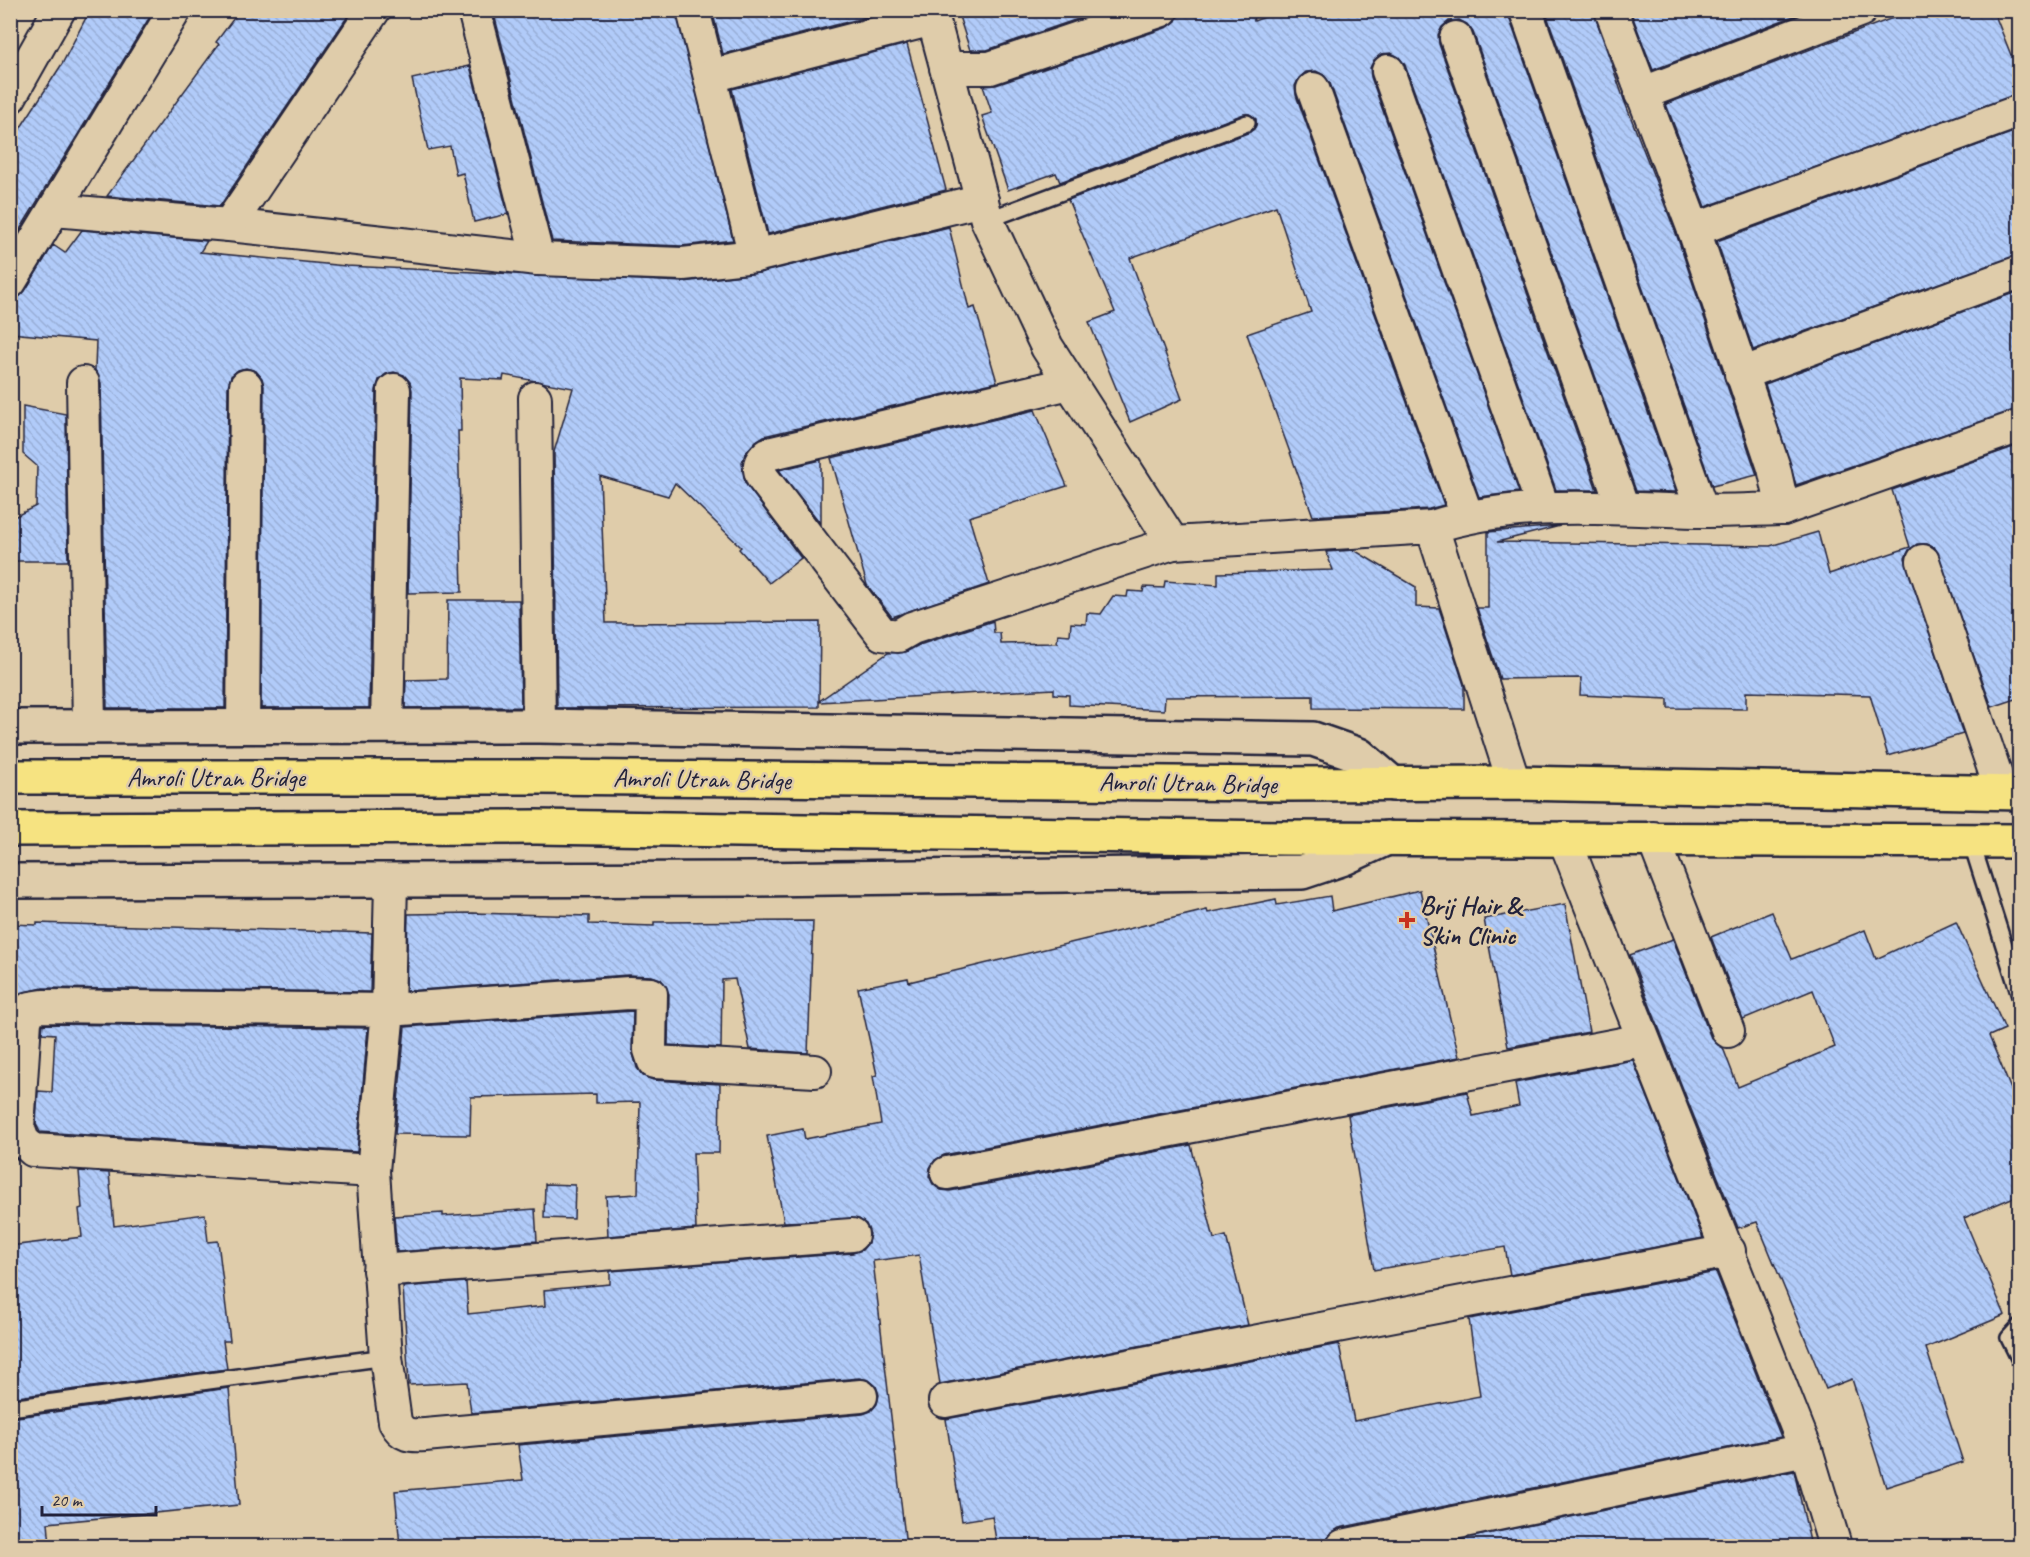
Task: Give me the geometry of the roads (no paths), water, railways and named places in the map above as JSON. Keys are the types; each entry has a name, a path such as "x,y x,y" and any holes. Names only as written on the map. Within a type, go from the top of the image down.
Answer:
{"main road":[{"path":"10,727 89,725 539,726 1313,739 1359,755 1393,784"},
{"name":"Amroli Utran Bridge","path":"10,777 539,777 1514,783 2011,793"},
{"name":"Amroli Utran Bridge","path":"10,829 536,827 1387,838 2019,841"},
{"path":"10,880 391,882 1302,873 1344,858 1387,838"}],"street":[{"path":"10,97 59,10"},
{"path":"10,282 175,10"},
{"path":"229,225 374,10"},
{"path":"474,10 538,259"},
{"path":"693,10 755,256"},
{"path":"946,68 990,68 1162,10"},
{"path":"1611,10 1694,230 1774,468 1783,509"},
{"path":"1641,94 1861,10"},
{"path":"1527,14 1702,511"},
{"path":"711,76 932,15 985,210 1047,347 1173,543"},
{"path":"1456,38 1623,508"},
{"path":"1388,71 1542,507"},
{"path":"1313,89 1467,516"},
{"path":"1694,230 2019,111"},
{"path":"54,210 229,225 538,259 683,264 755,256 985,210"},
{"path":"1741,374 2019,272"},
{"path":"83,383 89,725"},
{"path":"1070,383 768,454 760,461 759,468 762,477 882,633 898,636 912,628 1173,543 1432,527 1467,516 1542,507 1702,511 1783,509 2019,426"},
{"path":"243,727 246,386"},
{"path":"387,726 394,390"},
{"path":"535,398 539,726"},
{"path":"1432,527 1514,783"},
{"path":"1923,561 2011,793"},
{"path":"1563,838 1729,1251 1806,1450 1835,1546"},
{"path":"1653,838 1728,1031"},
{"path":"391,882 388,1010 373,1171 386,1357 395,1422 399,1430 410,1436 861,1395"},
{"path":"373,1171 33,1149 23,1141 18,1127 26,1021 30,1008 43,1006 388,1010 629,993 651,994 650,1050 654,1062 815,1071"},
{"path":"947,1173 1643,1040"},
{"path":"379,1271 852,1235"},
{"path":"945,1401 1729,1251"},
{"path":"1343,1546 1806,1450"}],"lane":[{"path":"985,210 1247,123"},
{"path":"1971,841 2019,996"},
{"path":"2019,1326 2009,1338 2019,1360"},
{"path":"10,1408 386,1357"}],"place":[{"name":"Brij Hair & Skin Clinic","path":"1407,920"}]}
